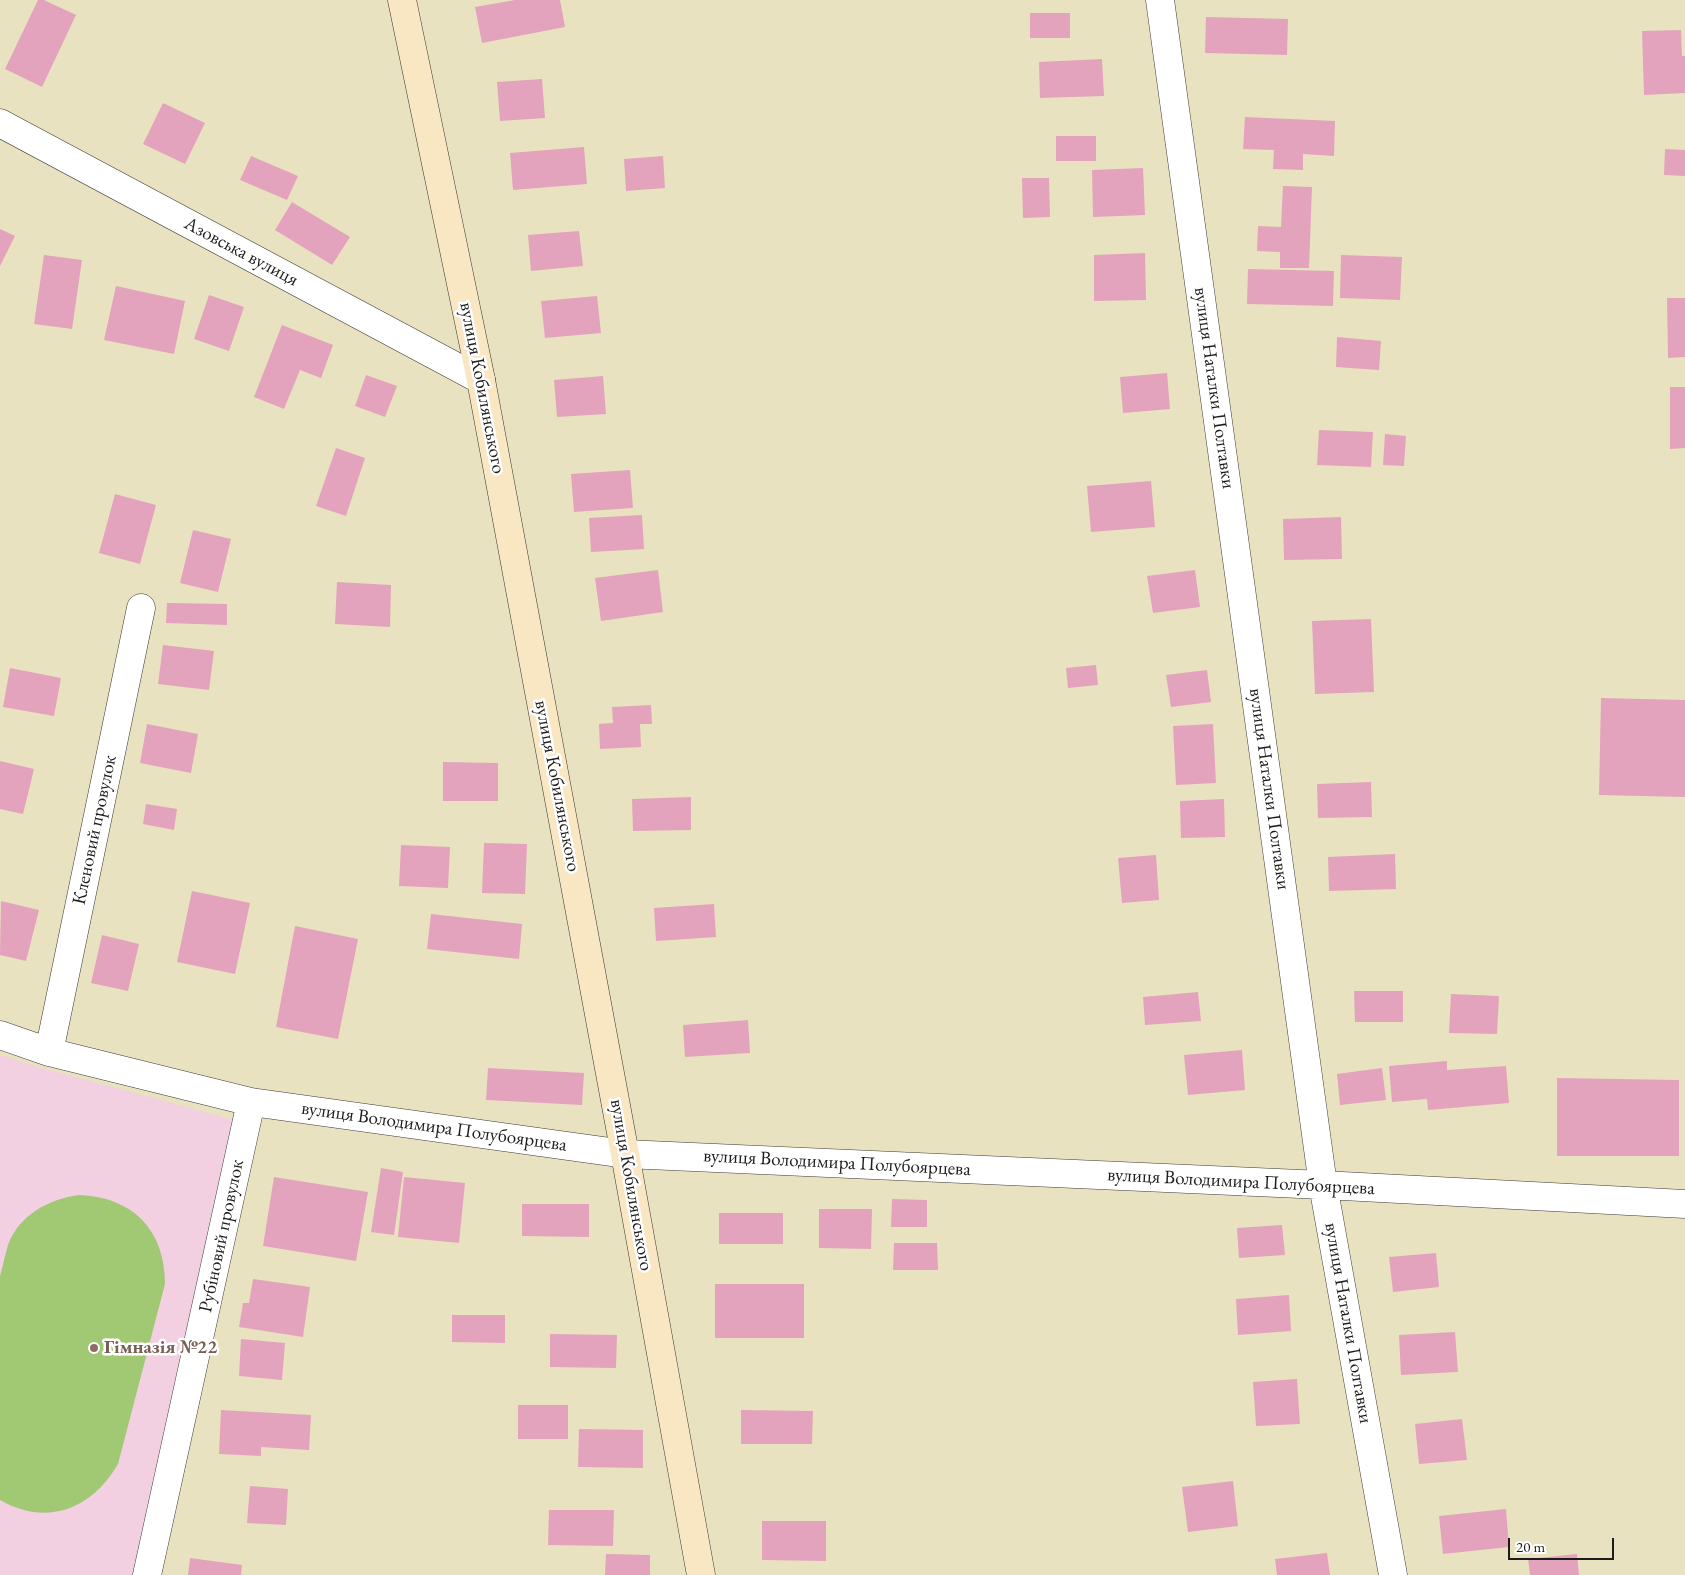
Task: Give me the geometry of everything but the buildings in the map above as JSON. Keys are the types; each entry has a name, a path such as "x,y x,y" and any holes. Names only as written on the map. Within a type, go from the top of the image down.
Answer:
{"main road":[{"name":"вулиця Кобилянського","path":"402,0 481,380 701,1575"}],"street":[{"name":"вулиця Наталки Полтавки","path":"1160,0 1323,1185 1394,1575"},
{"name":"Азовська вулиця","path":"0,123 481,380"},
{"name":"Кленовий провулок","path":"49,1052 141,608"},
{"name":"вулиця Володимира Полубоярцева","path":"0,1035 49,1052 251,1102 625,1154 1323,1185 1685,1204"},
{"name":"Рубіновий провулок","path":"147,1575 251,1102"}],"shaded area":[{"name":"Гімназія №22","path":"0,1055 238,1121 138,1575 0,1575"}],"green space":[{"path":"79,1195 98,1197 115,1202 130,1210 142,1220 152,1233 159,1248 164,1265 165,1284 118,1464 107,1480 82,1502 67,1509 35,1512 17,1508 0,1500 0,1276 8,1245 13,1234 27,1217 36,1210 57,1200"}],"place":[{"name":"Гімназія №22","path":"94,1348"}]}
